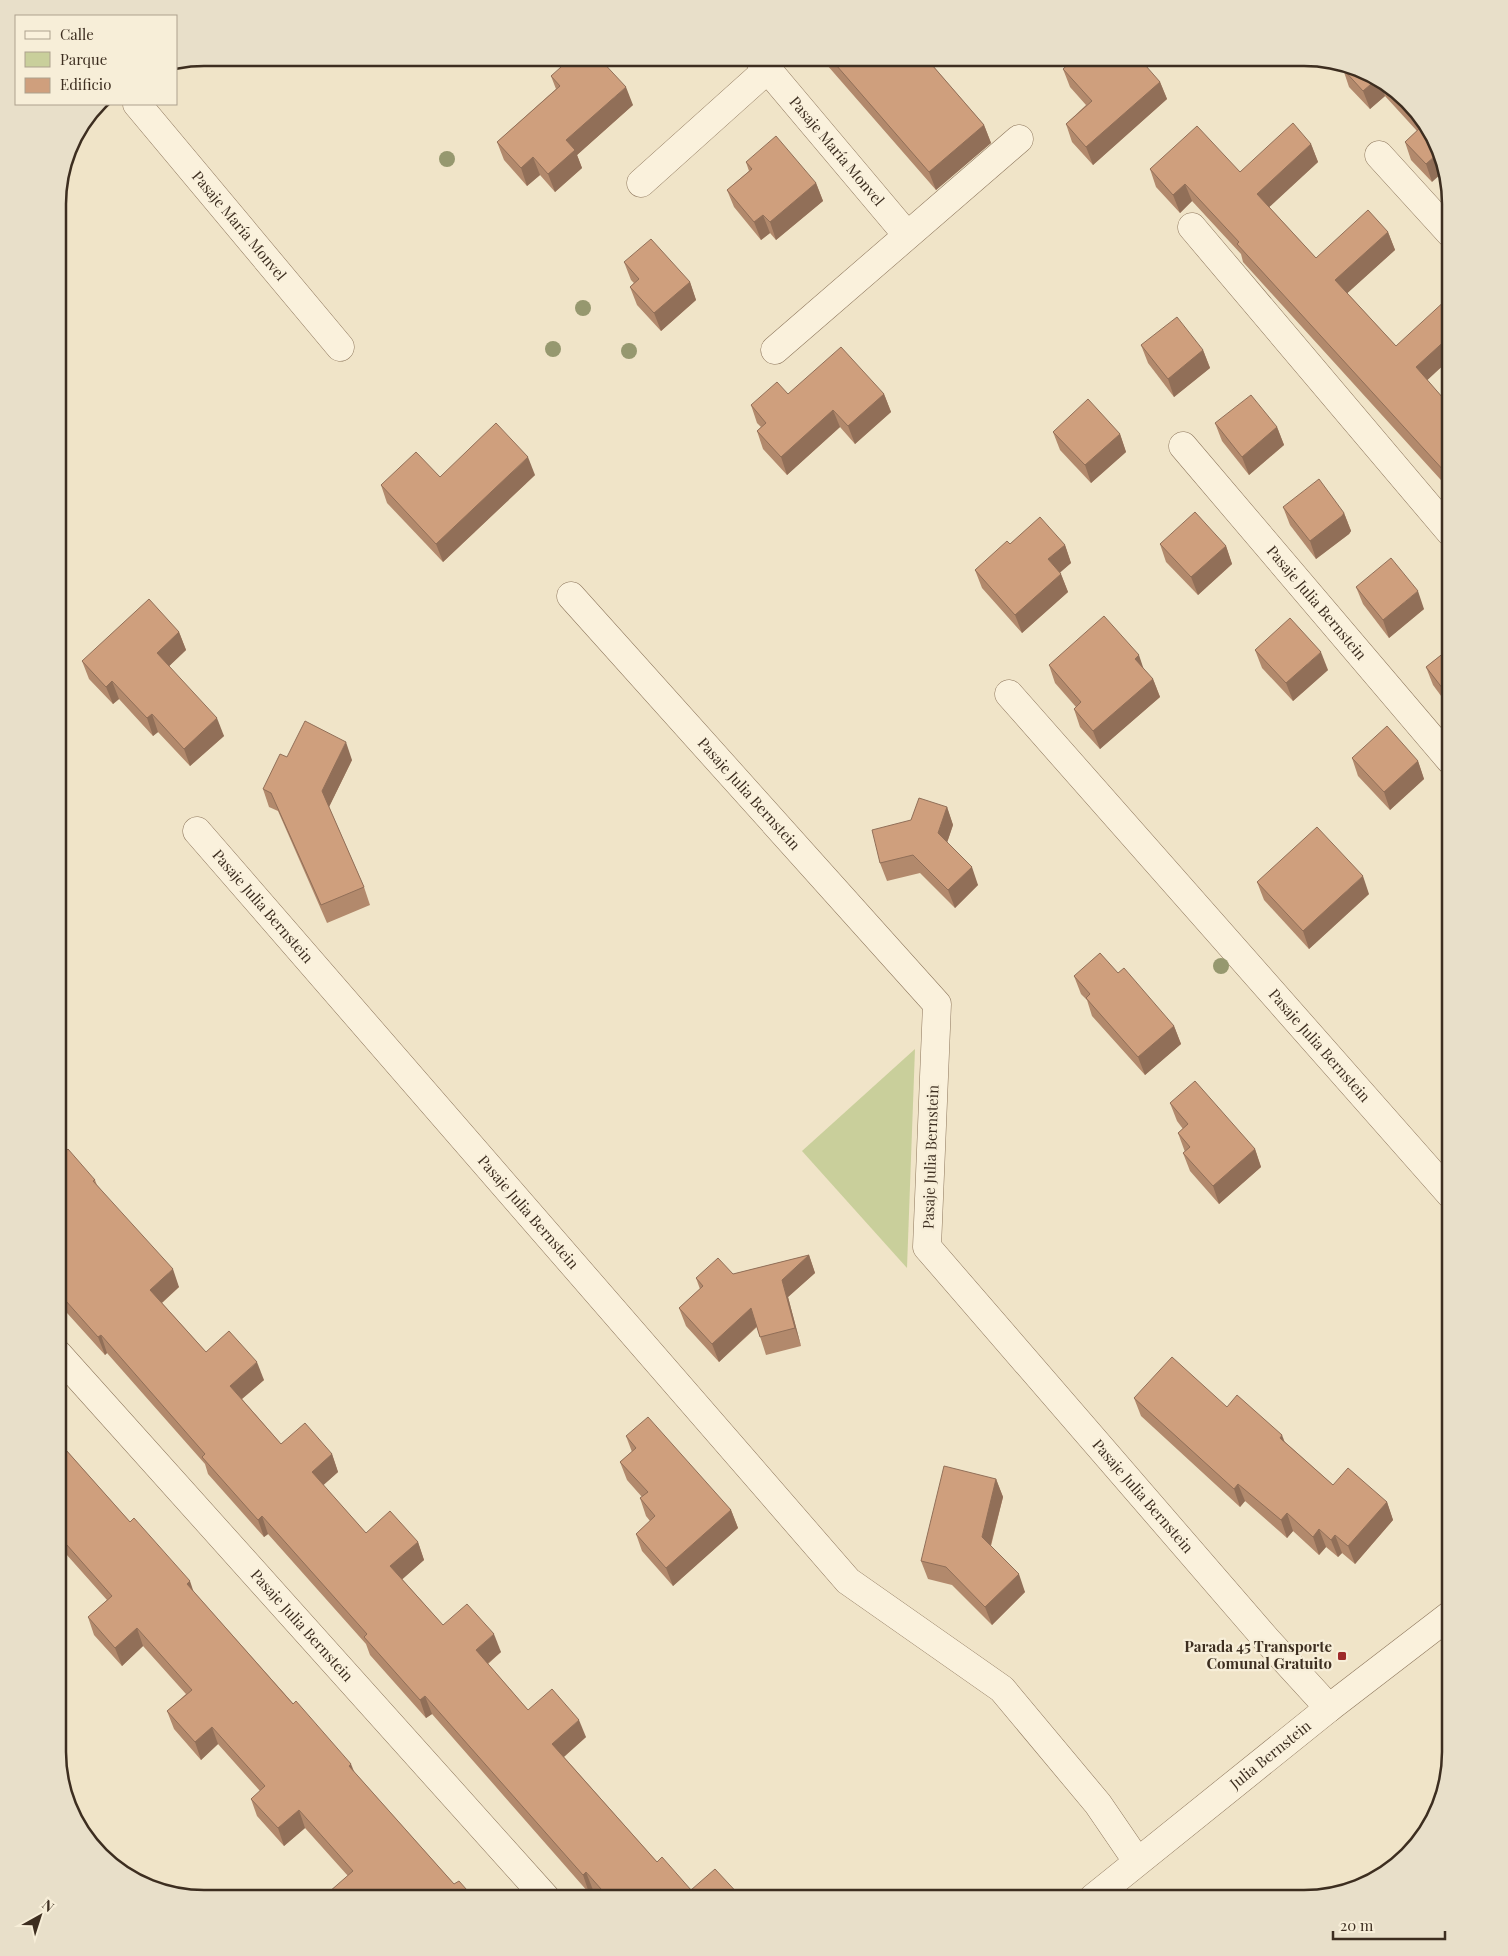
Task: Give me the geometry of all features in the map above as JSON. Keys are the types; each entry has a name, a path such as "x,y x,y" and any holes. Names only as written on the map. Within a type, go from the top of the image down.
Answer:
{"street":[{"name":"Pasaje María Monvel","path":"641,183 760,67"},
{"name":"Pasaje María Monvel","path":"765,67 907,234"},
{"name":"Pasaje María Monvel","path":"139,105 340,347"},
{"path":"775,350 1019,139"},
{"path":"1378,155 1442,224"},
{"path":"1192,227 1442,523"},
{"name":"Pasaje Julia Bernstein","path":"1183,446 1442,751"},
{"name":"Pasaje Julia Bernstein","path":"571,596 937,1004 927,1247 1329,1708"},
{"name":"Pasaje Julia Bernstein","path":"1009,694 1442,1185"},
{"name":"Pasaje Julia Bernstein","path":"197,831 848,1581 1002,1689 1098,1804 1137,1861"},
{"name":"Pasaje Julia Bernstein","path":"66,1363 539,1890"},
{"name":"Julia Bernstein","path":"1103,1890 1329,1708 1442,1621"}],"green space":[{"path":"915,1049 907,1268 802,1151"}],"building":[{"path":"562,66 607,66 626,87 566,140 575,150 548,174 533,157 521,168 497,142 560,86 551,76"},
{"path":"837,67 933,67 984,125 929,172"},
{"path":"1065,67 1147,67 1160,82 1086,147 1066,124 1092,101 1063,69"},
{"path":"1347,74 1371,84 1363,91"},
{"path":"1293,123 1311,144 1257,194 1316,258 1368,210 1388,232 1335,280 1396,346 1442,304 1442,343 1416,367 1442,397 1442,469 1237,244 1239,242 1185,184 1173,195 1150,169 1197,126 1240,172"},
{"path":"1420,128 1433,157 1426,164 1405,142"},
{"path":"776,136 816,183 770,222 763,215 754,222 727,190 752,169 746,162"},
{"path":"651,239 690,282 654,313 630,287 639,279 624,262"},
{"path":"1177,317 1203,350 1168,379 1141,345"},
{"path":"841,347 884,394 848,426 833,410 781,457 757,431 766,423 751,405 777,382 788,394"},
{"path":"1251,395 1277,427 1242,457 1215,423"},
{"path":"1088,399 1120,434 1085,465 1053,432"},
{"path":"496,423 528,457 436,544 381,485 416,452 440,477"},
{"path":"1319,479 1344,513 1310,541 1283,507"},
{"path":"1195,512 1226,546 1191,577 1160,544"},
{"path":"1040,517 1065,545 1048,559 1061,574 1015,615 975,570 1007,541 1010,544"},
{"path":"1391,558 1418,591 1383,620 1356,587"},
{"path":"149,599 179,632 157,653 217,718 184,749 152,714 147,718 112,681 106,687 82,661"},
{"path":"1104,616 1139,655 1135,659 1153,679 1093,731 1074,709 1081,702 1049,665"},
{"path":"1290,618 1321,652 1286,683 1255,650"},
{"path":"1442,654 1442,688 1426,667"},
{"path":"305,721 346,742 322,791 364,887 321,905 271,793 263,789 280,754 287,757"},
{"path":"1387,726 1418,761 1384,792 1352,758"},
{"path":"919,798 947,807 938,833 972,867 948,890 913,855 880,863 872,830 911,820"},
{"path":"1317,827 1363,876 1303,931 1257,882"},
{"path":"1100,953 1118,973 1124,968 1174,1026 1138,1057 1086,998 1090,994 1074,976"},
{"path":"1195,1081 1255,1149 1213,1186 1183,1153 1190,1147 1178,1133 1188,1124 1170,1103"},
{"path":"68,1149 95,1180 93,1181 173,1269 150,1290 206,1352 229,1331 257,1362 230,1386 281,1444 305,1423 332,1454 312,1472 366,1533 390,1511 418,1542 390,1566 443,1625 467,1604 494,1634 476,1650 528,1710 552,1689 579,1720 552,1744 657,1862 662,1857 691,1890 602,1890 586,1872 583,1875 425,1696 420,1700 364,1637 367,1634 262,1516 258,1520 202,1457 205,1454 101,1335 98,1337 66,1301 66,1150"},
{"path":"809,1255 782,1280 795,1328 760,1337 751,1308 712,1344 679,1308 703,1286 696,1278 718,1258 733,1274"},
{"path":"1172,1357 1227,1407 1237,1395 1282,1435 1280,1438 1333,1485 1348,1468 1387,1502 1348,1546 1335,1535 1331,1540 1319,1529 1313,1537 1287,1513 1281,1520 1238,1484 1234,1489 1134,1398"},
{"path":"648,1417 731,1510 666,1568 636,1534 655,1516 640,1498 648,1492 620,1462 636,1448 626,1436"},
{"path":"66,1450 130,1522 134,1518 190,1581 187,1584 293,1704 296,1701 351,1764 349,1766 454,1884 459,1881 467,1890 331,1890 353,1871 299,1810 278,1828 251,1799 265,1786 212,1727 195,1742 167,1711 192,1690 137,1628 115,1648 88,1617 112,1596 66,1544"},
{"path":"944,1466 996,1479 982,1537 1019,1574 985,1607 946,1567 921,1561"},
{"path":"715,1869 735,1890 691,1890"}],"place":[{"name":"Parada 45 Transporte Comunal Gratuito","path":"1342,1656"}]}
